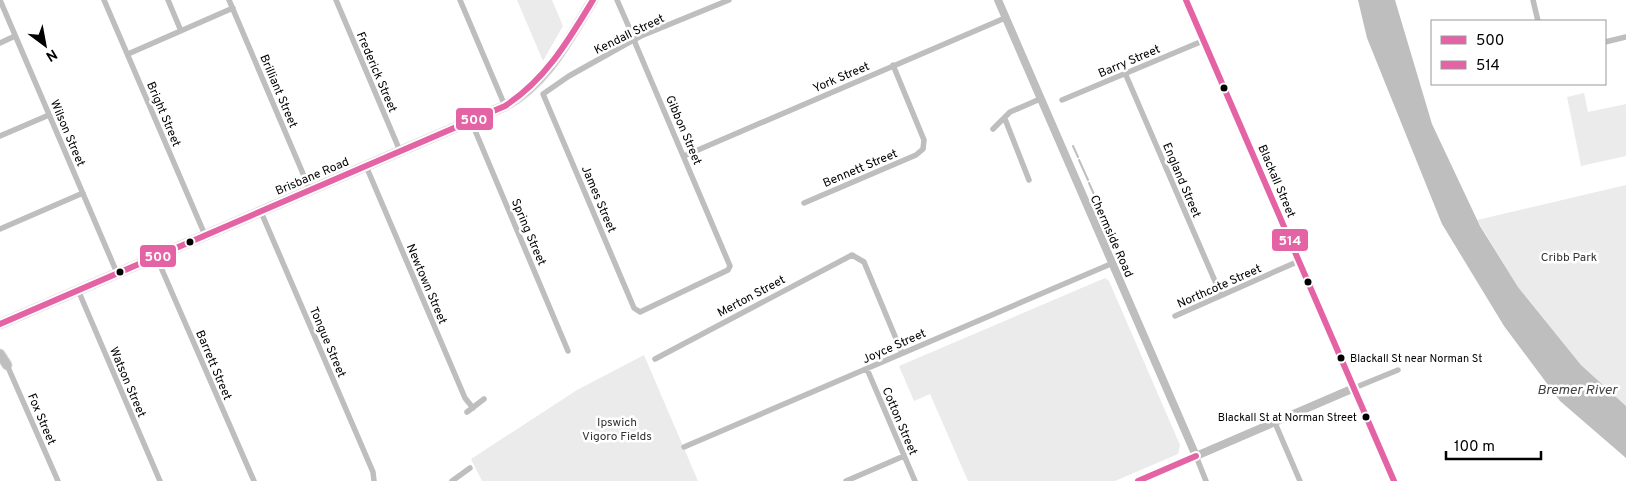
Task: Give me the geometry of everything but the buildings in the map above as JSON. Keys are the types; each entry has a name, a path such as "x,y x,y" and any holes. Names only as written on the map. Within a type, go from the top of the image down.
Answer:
{"main road":[{"name":"Brisbane Road","path":"0,324 505,106 527,92 544,75 593,0"},
{"path":"0,354 7,365"}],"street":[{"name":"Wilson Street","path":"0,0 117,273"},
{"name":"Bright Street","path":"104,0 205,235"},
{"path":"168,0 181,31"},
{"name":"Brilliant Street","path":"229,0 310,190"},
{"name":"Frederick Street","path":"336,0 400,151"},
{"path":"460,0 505,106"},
{"name":"Gibbon Street","path":"617,0 730,268"},
{"name":"Kendall Street","path":"543,94 569,76 634,40 728,0"},
{"name":"Chermside Road","path":"998,0 1206,481"},
{"name":"Blackall Street","path":"1186,0 1205,40 1394,481"},
{"path":"1533,0 1538,20"},
{"path":"128,54 233,8"},
{"name":"York Street","path":"684,156 1005,18"},
{"path":"0,43 15,36"},
{"path":"1606,42 1626,37"},
{"name":"Barry Street","path":"1062,100 1205,40"},
{"name":"Bennett Street","path":"804,203 916,155 923,149 924,140 893,65"},
{"name":"England Street","path":"1125,73 1221,294"},
{"name":"James Street","path":"543,94 636,311 640,312 730,268"},
{"path":"993,129 1010,112 1040,99"},
{"path":"0,136 49,115"},
{"path":"1004,119 1029,180"},
{"name":"Spring Street","path":"471,121 568,351"},
{"name":"Newtown Street","path":"366,166 466,398 473,408"},
{"path":"0,229 83,193"},
{"name":"Tongue Street","path":"261,212 373,472 374,481"},
{"name":"Barrett Street","path":"156,256 254,481"},
{"name":"Merton Street","path":"655,359 850,256 857,256 864,262 902,353"},
{"name":"Northcote Street","path":"1175,316 1299,261"},
{"name":"Joyce Street","path":"684,447 1112,263"},
{"name":"Watson Street","path":"78,290 160,481"},
{"name":"Fox Street","path":"7,365 58,481"},
{"name":"Cotton Street","path":"867,369 914,481"},
{"path":"1138,481 1398,370"},
{"path":"467,412 484,399"},
{"path":"1275,423 1300,481"},
{"path":"846,481 904,456"},
{"path":"452,481 470,468"}],"green space":[{"path":"517,0 552,0 563,26 543,61"},
{"path":"1584,93 1588,112 1626,104 1626,156 1581,166 1567,97"},
{"name":"Cribb Park","path":"1626,185 1626,406 1581,365 1518,287 1477,220"},
{"path":"1105,278 1109,281 1180,445 1178,454 1115,481 968,481 930,394 914,401 899,366"},
{"name":"Ipswich Vigoro Fields","path":"644,355 698,481 482,481 471,459 577,390"}],"water":[{"name":"Bremer River","path":"1358,0 1395,0 1432,124 1480,226 1518,287 1581,365 1626,406 1626,458 1560,401 1504,326 1442,224 1367,38"}],"waterway":[{"path":"1073,146 1078,157"},
{"path":"1079,160 1088,180"},
{"path":"1089,183 1096,199"},
{"path":"1097,201 1105,219"}],"transit line":[{"name":"500","path":"0,324 505,106 533,84 555,58 593,0"},
{"name":"514","path":"1186,0 1394,481"},
{"name":"514","path":"1138,481 1196,456"}],"place":[{"name":"Blackall St near Norman St","path":"1341,358"},
{"name":"Blackall St at Norman Street","path":"1366,417"}]}
